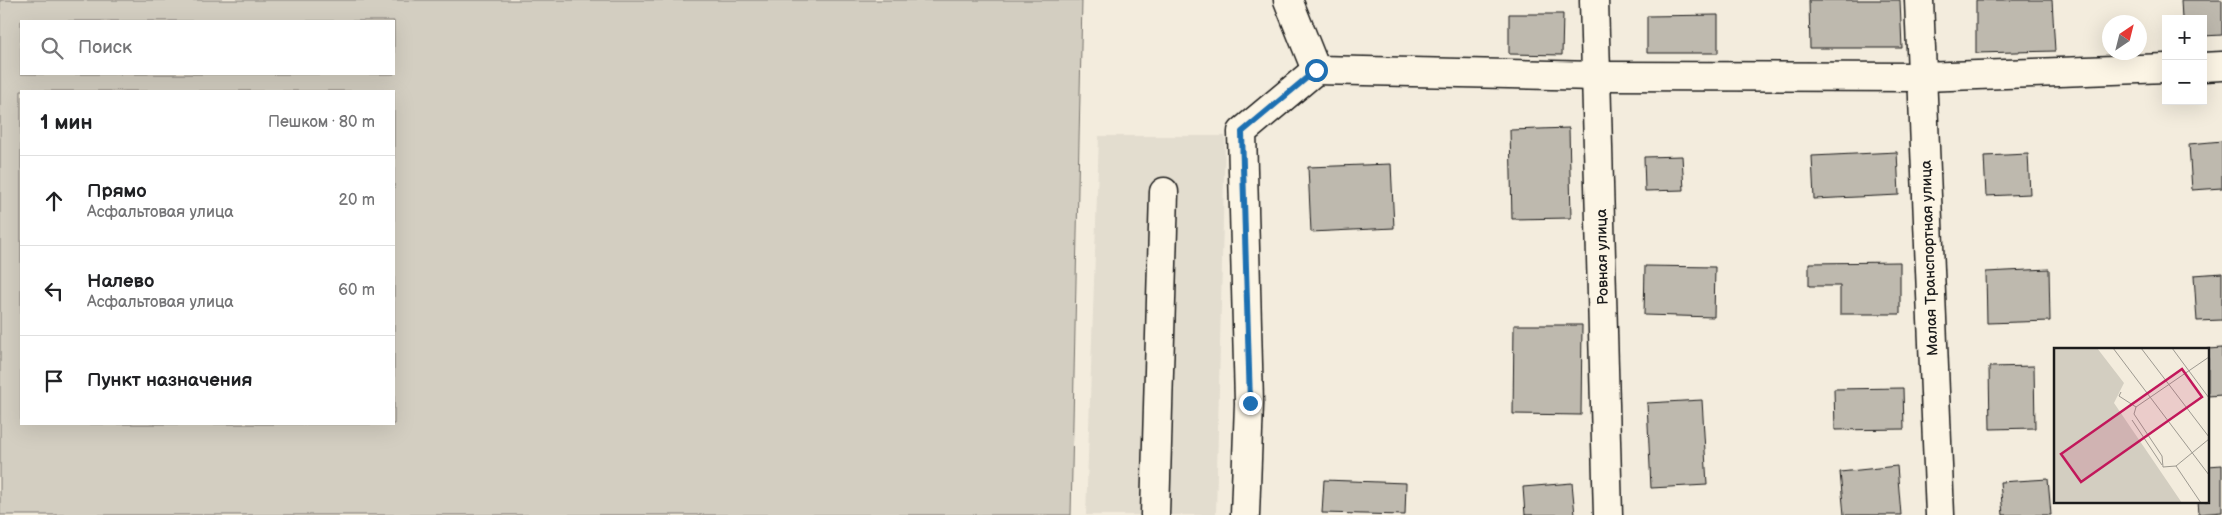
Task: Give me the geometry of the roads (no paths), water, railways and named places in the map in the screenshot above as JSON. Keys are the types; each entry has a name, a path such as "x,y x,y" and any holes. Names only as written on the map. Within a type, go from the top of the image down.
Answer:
{"street":[{"path":"1288,0 1316,70"},
{"name":"Ровная улица","path":"1594,0 1608,515"},
{"name":"Малая Транспортная улица","path":"1918,0 1940,515"},
{"path":"2207,67 2222,66"},
{"path":"1245,515 1250,403 1242,132 1316,70 1597,76 1922,77 2162,68"},
{"path":"1155,515 1164,192"}]}
